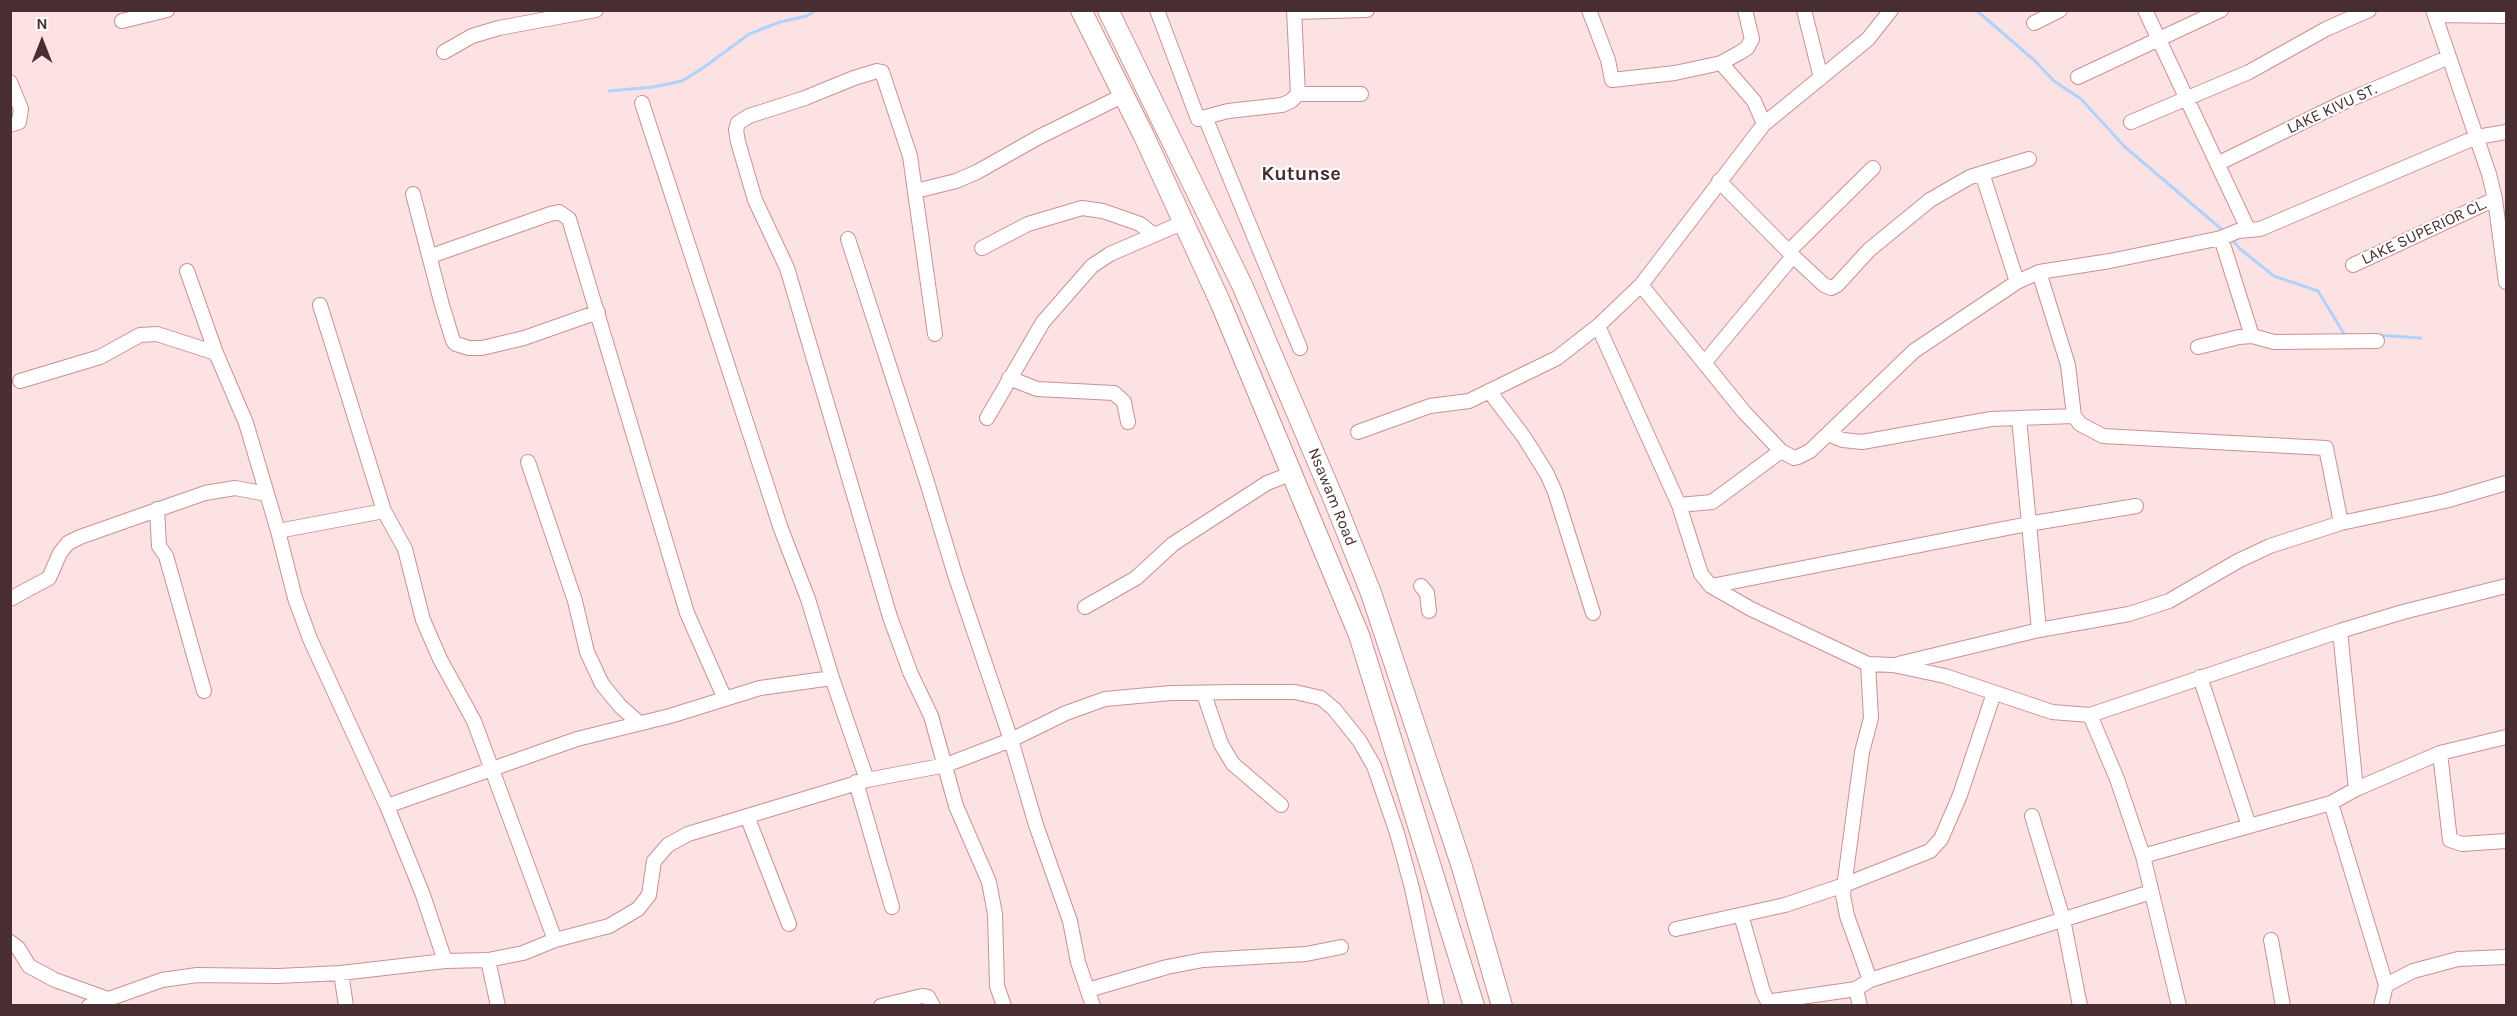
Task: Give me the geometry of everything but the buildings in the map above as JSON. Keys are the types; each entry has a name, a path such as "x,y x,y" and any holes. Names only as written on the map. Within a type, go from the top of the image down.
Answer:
{"highway":[{"name":"Nsawam Road","path":"1081,10 1120,87 1260,394 1290,474 1359,635 1399,757 1474,1005"},
{"name":"Nsawam Road","path":"1108,10 1243,287 1354,552 1374,603 1462,867 1502,1005"},
{"path":"1120,87 1130,82 1139,70"}],"street":[{"path":"122,21 167,10"},
{"path":"444,52 472,36 499,28 596,10"},
{"path":"1157,10 1198,119 1228,111 1282,105 1298,94 1361,94"},
{"path":"1298,94 1294,11 1367,10"},
{"path":"1589,10 1608,60 1612,80 1675,73 1721,63 1751,44 1752,34 1745,10"},
{"path":"1804,10 1821,78"},
{"path":"1358,432 1430,406 1469,401 1557,358 1598,326 1641,285 1764,124 1868,39 1891,10"},
{"path":"2034,23 2060,10"},
{"path":"2145,10 2217,164 2233,233 2252,336"},
{"path":"2078,77 2221,10"},
{"path":"2131,122 2249,72 2326,29 2369,10"},
{"path":"2506,16 2434,13 2477,137 2495,199 2506,282"},
{"name":"LAKE KIVU ST.","path":"2217,164 2344,102 2449,57"},
{"path":"1721,63 1754,101 1764,124"},
{"path":"935,334 916,190 904,133 889,87 880,71 749,116 736,126 738,142 755,200 787,268 890,617 910,672 931,716 956,806 989,882 995,914 996,980 1004,1005"},
{"path":"10,82 21,109 19,122 10,124"},
{"path":"916,190 941,185 977,172 1120,87"},
{"path":"642,103 781,529 808,599 862,781 892,907"},
{"path":"1205,117 1300,348"},
{"path":"1641,285 1706,362 1744,412 1781,451 1798,458 1810,451 1914,351 2017,282 2039,272 2110,261 2260,229 2477,137 2506,132"},
{"path":"1719,181 1824,285 1831,288 1837,285 1869,250 1930,200 1970,177 2029,159"},
{"path":"1706,362 1791,253 1873,168"},
{"path":"1982,173 2017,282"},
{"path":"413,194 453,340 461,346 474,349 501,344 598,312"},
{"name":"LAKE SUPERIOR CL.","path":"2353,265 2495,199"},
{"path":"982,248 1028,224 1060,213 1086,208 1140,224 1154,235"},
{"path":"431,256 550,214 564,213 569,219 687,613 725,699"},
{"path":"987,418 1043,322 1092,266 1110,254 1182,223"},
{"path":"848,240 926,478 955,575 1011,740 1036,825 1070,921 1078,962 1093,1005"},
{"path":"187,271 216,353 246,423 295,598 310,639 387,806 423,895 445,961"},
{"path":"2039,272 2068,365 2074,416 2089,430 2103,436 2326,448 2341,523"},
{"path":"320,305 384,511 405,549 423,620 440,659 474,721 555,940"},
{"path":"1598,326 1679,506 1701,574 1711,586 1751,609 1868,664 1893,665 1946,676 2052,712 2090,715 2340,631 2403,612 2506,586"},
{"path":"20,381 100,357 140,335 157,334 216,353"},
{"path":"2198,347 2252,336 2274,342 2377,341"},
{"path":"1009,378 1037,389 1114,393 1124,402 1128,422"},
{"path":"1489,390 1524,437 1547,474 1555,492 1593,613"},
{"path":"1828,434 1843,440 1862,442 1982,420 2074,416"},
{"path":"2019,418 2039,630"},
{"path":"1679,506 1712,502 1781,451"},
{"path":"528,462 575,601 587,652 602,684 620,706 639,723"},
{"path":"1084,607 1136,578 1173,544 1267,483 1290,474"},
{"path":"1893,665 2039,630 2129,614 2150,608 2169,601 2255,552 2341,523 2445,501 2506,483"},
{"path":"10,599 49,578 60,553 68,543 80,537 205,493 235,488 267,494"},
{"path":"1711,586 2028,524 2136,506"},
{"path":"157,509 159,546 166,556 204,691"},
{"path":"278,531 384,511"},
{"path":"1421,586 1427,593 1429,611"},
{"path":"2340,631 2356,789"},
{"path":"1868,664 1871,718 1862,752 1844,885 1844,906 1870,980"},
{"path":"2200,677 2249,826"},
{"path":"387,806 577,739 760,688 832,678"},
{"path":"89,1005 162,980 197,975 278,976 341,973 445,961 488,960 523,953 555,940 609,926 638,909 649,895 654,861 668,845 688,834 862,781 946,765 1011,740 1066,713 1105,699 1171,693 1295,692 1321,698 1334,709 1359,740 1374,766 1412,888 1437,1005"},
{"path":"1676,929 1785,905 1844,885 1930,851 1941,839 1960,795 1994,693"},
{"path":"1204,694 1221,744 1233,764 1281,805"},
{"path":"2090,715 2117,779 2143,856 2179,1005"},
{"path":"2143,856 2331,803 2356,789 2440,753 2506,737"},
{"path":"2440,753 2450,840 2462,844 2506,841"},
{"path":"1374,766 1399,757"},
{"path":"2331,803 2386,985 2381,1005"},
{"path":"747,816 789,924"},
{"path":"2032,816 2063,919 2080,1005"},
{"path":"1741,915 1767,1000 1773,1001 1856,989 1870,980 2151,892"},
{"path":"2271,940 2283,1005"},
{"path":"10,942 18,948 29,966 55,980 108,999"},
{"path":"1088,990 1167,967 1203,960 1285,956 1341,947"},
{"path":"2386,985 2413,971 2458,959 2506,957"},
{"path":"488,960 498,1005"},
{"path":"341,973 346,1005"},
{"path":"1856,989 1860,1005"},
{"path":"881,1005 922,996 928,997 933,1005"}],"waterway":[{"path":"609,91 653,87 682,81 749,34 780,22 807,16 816,10"},
{"path":"1976,10 2034,60 2054,81 2081,99 2125,147 2226,233"},
{"path":"2231,238 2240,249 2274,276 2318,291 2346,337"},
{"path":"2375,335 2421,338"}],"district":[{"name":"Kutunse","path":"1301,174"}]}
